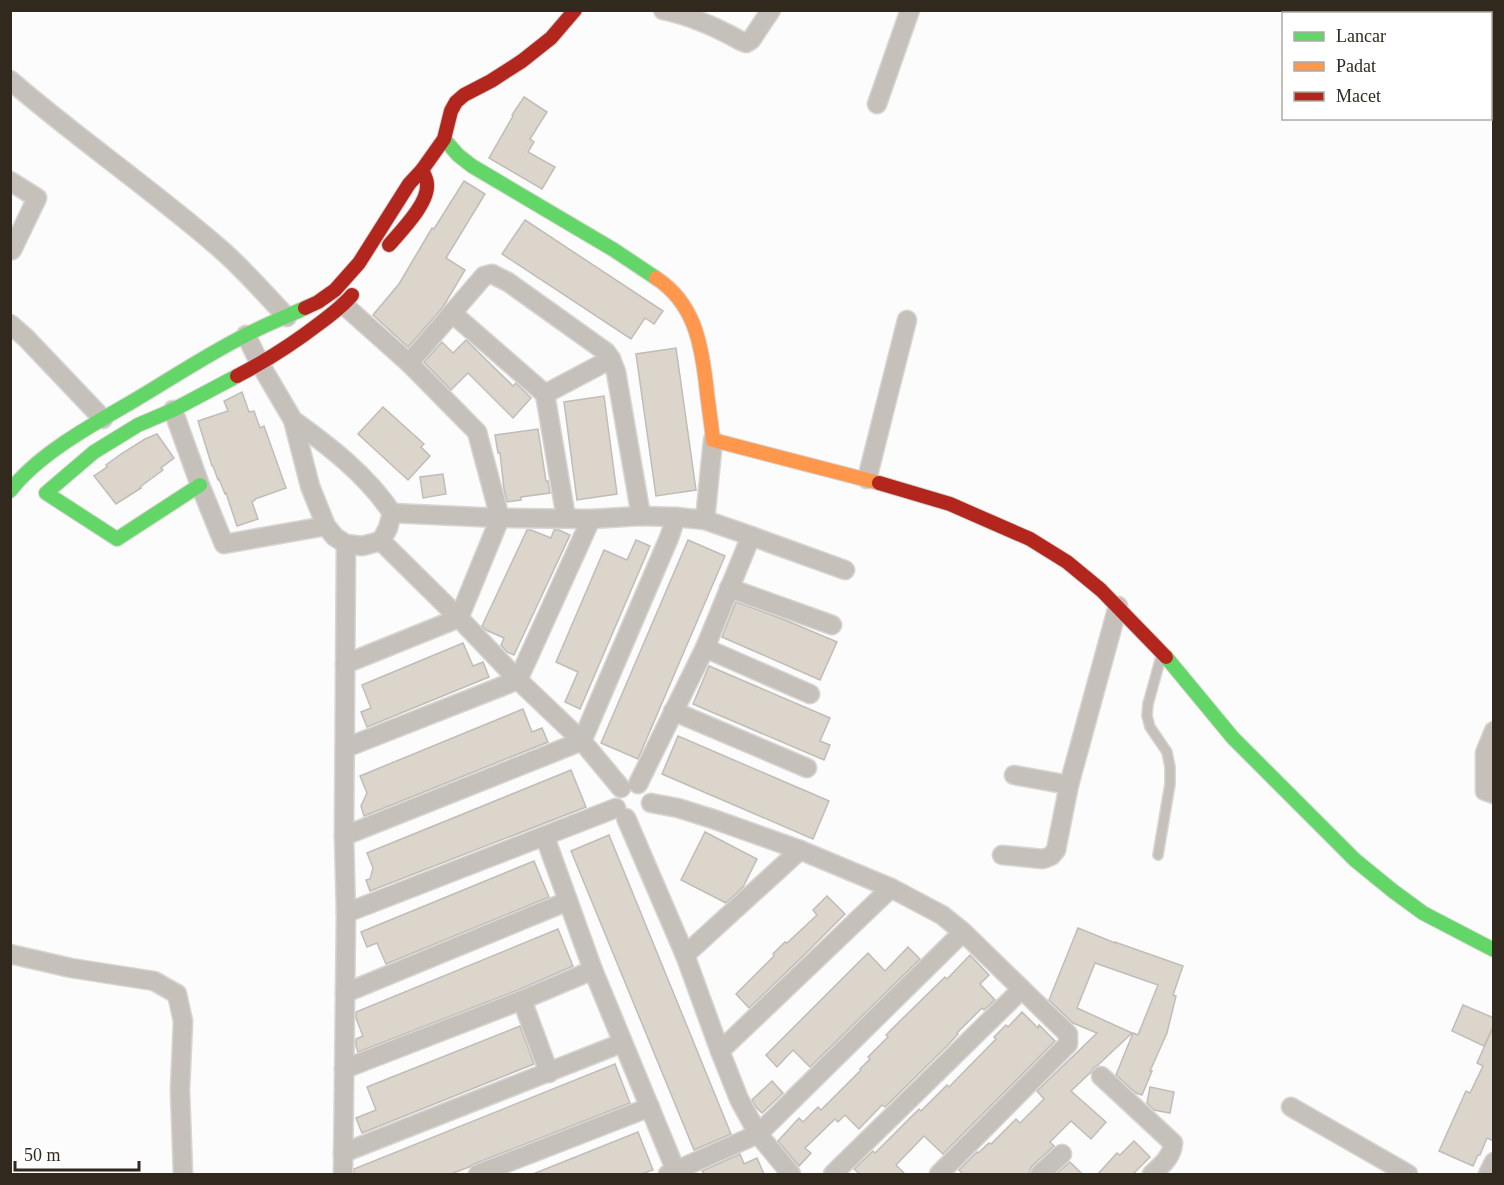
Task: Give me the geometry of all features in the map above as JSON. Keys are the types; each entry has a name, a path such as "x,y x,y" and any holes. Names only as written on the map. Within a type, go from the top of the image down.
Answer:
{"street":[{"path":"10,491 34,465 103,419 246,335 318,302 335,290 372,244 408,184 422,170 444,139 451,111 456,102 522,61 551,38 575,10"},
{"path":"663,10 712,25 746,43 771,10"},
{"path":"877,104 910,10"},
{"path":"10,80 219,248 287,317"},
{"path":"444,139 472,166 614,250 664,283 679,298 698,335 713,440 705,520"},
{"path":"379,259 426,194 427,185 422,170"},
{"path":"10,181 37,198 12,250"},
{"path":"409,363 484,276 492,274 508,282 606,352 611,359 616,372 641,516"},
{"path":"200,485 117,539 46,494 94,452 138,425 173,410 260,364 297,341 344,305 358,286"},
{"path":"344,305 409,363 477,430 500,518 459,618 345,664"},
{"path":"452,313 545,394 566,518"},
{"path":"867,479 907,320"},
{"path":"10,324 103,419"},
{"path":"246,335 293,420 310,486 326,526 335,537 346,544 362,546 381,542"},
{"path":"545,394 611,359"},
{"path":"173,410 224,544 326,526"},
{"path":"293,420 323,441 382,497 392,513 381,542"},
{"path":"713,440 867,479 950,504 1030,539 1067,562 1118,606 1176,668 1233,738 1355,860 1423,913 1494,950"},
{"path":"392,513 500,518 591,519 641,516 705,520 845,570"},
{"path":"344,836 582,741 676,517"},
{"path":"345,748 518,680 591,519"},
{"path":"752,536 705,648 674,711 629,786 615,798 685,955 739,1099 758,1134 791,1174"},
{"path":"346,913 545,837 621,813 632,819 639,818 645,815 651,803 648,790 629,786 518,680 459,618 381,542"},
{"path":"343,1174 346,544"},
{"path":"729,588 832,625"},
{"path":"1002,855 1043,859 1051,856 1056,850 1069,785 1118,606"},
{"path":"705,648 810,694"},
{"path":"674,711 807,768"},
{"path":"1494,731 1485,753 1485,791 1494,794"},
{"path":"1014,775 1069,785"},
{"path":"651,803 678,808 713,819 800,850 891,888 942,915 963,932 1068,1034 1068,1044 939,1174"},
{"path":"545,837 593,970 650,1107 672,1173 758,1134 963,932"},
{"path":"685,955 800,850"},
{"path":"720,1051 891,888"},
{"path":"345,993 568,901"},
{"path":"10,954 71,968 154,981 177,994 183,1021 180,1090 183,1174"},
{"path":"344,1069 593,970"},
{"path":"833,1174 1021,990"},
{"path":"522,1000 549,1073"},
{"path":"343,1153 622,1043"},
{"path":"1101,1076 1173,1143 1173,1151 1152,1174"},
{"path":"478,1174 650,1107"},
{"path":"1291,1107 1408,1174"},
{"path":"1040,1174 1062,1154"},
{"path":"1488,1174 1494,1162"}],"lane":[{"path":"1158,855 1170,784 1170,766 1167,752 1150,727 1147,716 1148,704 1162,653"}],"building":[{"path":"524,97 547,112 530,139 534,142 528,152 555,167 542,189 489,158"},
{"path":"464,181 485,194 446,258 465,270 443,307 408,347 373,315 399,284 432,228 434,229"},
{"path":"525,220 663,311 654,324 645,318 631,339 502,254"},
{"path":"466,340 513,386 516,383 531,398 513,418 468,373 451,390 424,362 442,342 453,353"},
{"path":"676,348 696,490 656,496 636,354"},
{"path":"242,392 249,412 254,411 260,428 264,426 286,488 255,499 252,502 258,519 237,526 226,493 212,466 198,421 228,411 224,401"},
{"path":"604,396 617,494 577,500 564,402"},
{"path":"383,407 424,444 421,447 430,456 408,480 358,434"},
{"path":"538,429 550,493 521,497 521,500 507,502 495,435"},
{"path":"157,434 174,458 141,488 116,504 94,476 121,454"},
{"path":"443,474 446,494 423,498 420,477"},
{"path":"527,530 551,538 554,530 570,535 514,655 507,652 501,645 504,638 482,626"},
{"path":"636,540 650,546 580,709 565,702 578,672 556,662 604,550 627,560"},
{"path":"688,540 725,556 638,759 601,743"},
{"path":"736,602 837,642 820,680 722,637"},
{"path":"463,643 473,666 483,662 489,677 367,727 361,712 371,708 362,685"},
{"path":"709,666 830,718 820,741 830,745 824,760 693,704"},
{"path":"523,709 532,732 542,728 548,742 364,816 361,806 367,793 360,776"},
{"path":"678,736 829,801 813,839 662,774"},
{"path":"571,770 586,807 370,891 366,880 370,879 373,868 367,853"},
{"path":"705,832 757,859 743,887 726,903 681,880"},
{"path":"609,835 731,1134 694,1150 571,851"},
{"path":"534,861 549,897 386,964 377,943 367,947 361,932"},
{"path":"827,896 845,914 749,1008 736,994 785,942 787,943 817,915 813,910"},
{"path":"1078,928 1183,966 1173,995 1176,996 1167,1033 1142,1095 1136,1093 1116,1075 1133,1033 1138,1035 1158,985 1095,963 1077,1008 1132,1033 1071,1091 1106,1122 1091,1139 1071,1121 1050,1142 1054,1146 1032,1166 1029,1174 963,1174 959,1170 977,1152 989,1143 991,1144 1016,1119 1020,1123 1044,1099 1037,1091 1097,1033 1073,1023 1049,1000"},
{"path":"558,929 573,966 518,990 358,1052 356,1039 363,1036 356,1012"},
{"path":"908,947 920,959 810,1067 793,1050 777,1067 766,1055 868,953 885,971"},
{"path":"970,955 989,975 980,984 995,1000 984,1010 982,1008 885,1107 882,1105 859,1129 845,1115 838,1122 835,1119 805,1148 811,1153 799,1166 778,1141 799,1118 803,1122 818,1107 821,1110 861,1070 870,1059 868,1057 888,1037 886,1035"},
{"path":"1463,1005 1494,1018 1494,1025 1484,1046 1452,1031"},
{"path":"1022,1012 1055,1041 943,1154 924,1136 896,1165 905,1174 860,1174 854,1169 873,1151 875,1153 919,1109 921,1111 947,1085 949,1087 996,1039 994,1037 1006,1025 1008,1027"},
{"path":"1494,1025 1494,1141 1487,1138 1473,1166 1439,1151 1466,1091 1470,1093 1483,1066 1477,1063"},
{"path":"520,1026 534,1064 362,1133 356,1118 376,1110 367,1087"},
{"path":"615,1064 630,1103 451,1174 354,1174 354,1169"},
{"path":"772,1081 783,1093 762,1113 752,1100"},
{"path":"1150,1087 1174,1092 1170,1113 1154,1110 1147,1103"},
{"path":"638,1132 653,1170 641,1174 533,1174"},
{"path":"1134,1141 1150,1157 1133,1174 1098,1174 1117,1153 1120,1155"},
{"path":"740,1154 744,1164 757,1158 764,1174 704,1174 702,1171"},
{"path":"1070,1162 1082,1174 1056,1174"}],"traffic: fast":[{"path":"444,139 472,166 614,250 656,278"},
{"path":"10,491 36,464 85,429 232,342 305,308"},
{"path":"200,485 117,539 46,493 94,452 138,425 173,410 237,376"},
{"path":"1166,657 1233,738 1355,860 1423,913 1494,950"}],"traffic: slow":[{"path":"656,278 679,299 687,311 698,339 713,440 879,483"}],"traffic: jam":[{"path":"305,308 335,290 359,263 409,184 444,139 451,111 456,102 522,61 551,38 575,10"},
{"path":"389,245 424,200 427,184 422,170"},
{"path":"237,376 300,338 337,310 352,295"},
{"path":"879,483 950,504 1030,539 1067,562 1101,590 1166,657"}]}
